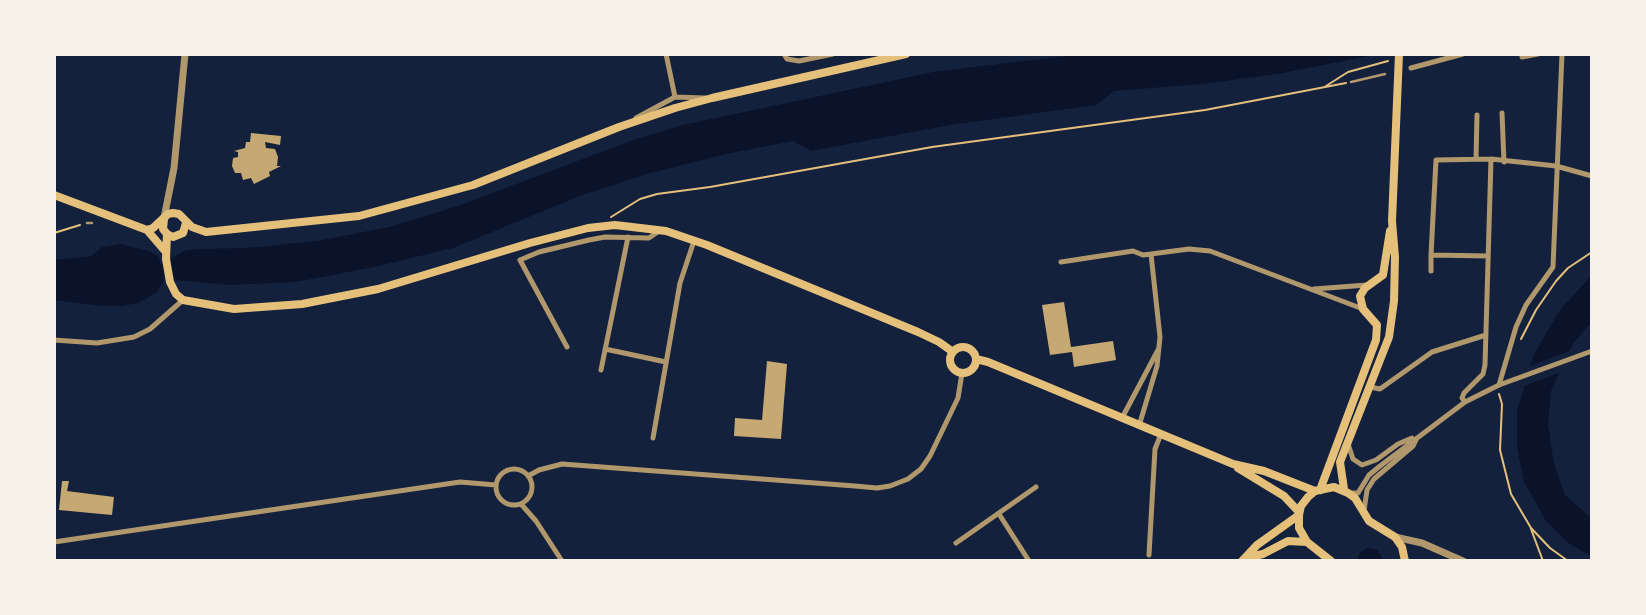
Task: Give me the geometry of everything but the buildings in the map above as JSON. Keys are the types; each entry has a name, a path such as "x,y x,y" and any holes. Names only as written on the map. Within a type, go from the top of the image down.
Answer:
{"main road":[{"path":"149,232 173,213 179,214 186,223 199,231 213,232 359,216 473,185 619,127 712,98 906,54"},
{"path":"1318,490 1376,340 1377,325 1366,312 1360,296 1369,284 1383,275 1392,221 1399,54"},
{"path":"54,195 149,232 173,237 185,230 186,223"},
{"path":"164,219 162,224 166,234 170,282 176,294 183,300 233,309 302,304 378,289 530,243 588,228 615,225 666,231 694,241 918,332 953,352"},
{"path":"1346,491 1340,462 1389,337 1395,257 1392,221"},
{"path":"149,232 166,255"},
{"path":"1369,284 1386,285 1393,295"},
{"path":"1366,312 1382,316 1392,308"},
{"path":"959,347 967,347 974,352 976,359 974,368 962,373 950,362 953,352 959,347"},
{"path":"976,359 1233,464 1284,496 1299,514"},
{"path":"1233,464 1264,471 1318,490"},
{"path":"1331,561 1307,542 1299,528 1299,514 1304,501 1318,490 1334,487 1346,491 1364,511 1368,521 1395,537 1402,547 1405,561"},
{"path":"1244,559 1257,545 1299,514"},
{"path":"1244,559 1263,554 1287,541 1307,542"}],"street":[{"path":"164,219 171,189 185,54"},
{"path":"666,54 675,97"},
{"path":"784,54 787,59 800,61 834,54"},
{"path":"1411,68 1463,54"},
{"path":"1522,57 1538,54"},
{"path":"1497,386 1526,305 1553,267 1562,54"},
{"path":"619,127 675,97 712,98"},
{"path":"1502,113 1504,162"},
{"path":"1476,159 1477,115"},
{"path":"1431,271 1436,160 1491,159 1556,166 1592,176"},
{"path":"1465,402 1462,398 1464,393 1483,374 1491,159"},
{"path":"171,189 179,214"},
{"path":"566,347 520,260 539,252 589,240 649,238 659,231"},
{"path":"601,370 628,237"},
{"path":"653,438 680,283 694,241"},
{"path":"1061,262 1133,251 1143,255 1189,249 1210,251 1366,312"},
{"path":"1139,426 1157,366 1160,337 1151,254"},
{"path":"1431,255 1488,256"},
{"path":"1311,289 1369,284"},
{"path":"54,340 97,343 134,337 150,329 183,300"},
{"path":"1370,387 1380,389 1432,352 1486,335"},
{"path":"1122,418 1159,347"},
{"path":"605,349 666,362"},
{"path":"1346,491 1358,493 1369,475 1418,435 1465,402 1497,386 1589,352"},
{"path":"528,476 562,464 855,486 890,486 908,479 930,456 958,398 962,373"},
{"path":"1149,555 1155,449 1161,434"},
{"path":"1348,443 1353,459 1362,465 1369,464 1398,444 1418,435"},
{"path":"1364,511 1367,490 1374,479 1413,446 1418,435"},
{"path":"512,469 528,476 531,492 521,504 503,502 496,491 501,474 512,469"},
{"path":"54,542 460,482 496,485"},
{"path":"956,543 1036,487"},
{"path":"521,504 536,521 562,561"},
{"path":"999,514 1029,561"},
{"path":"1395,537 1422,543 1462,561"}],"lane":[{"path":"1350,82 1385,74"},
{"path":"87,223 92,223"}],"path":[{"path":"1322,88 1348,72 1375,64"},
{"path":"610,217 640,199 657,194 710,187 932,146 1205,110 1350,82"},
{"path":"54,233 87,223"},
{"path":"1517,348 1545,295 1568,268 1592,252"},
{"path":"1497,386 1502,404 1500,427 1504,473 1511,494 1531,528 1543,561"},
{"path":"1531,528 1550,548 1568,561"}],"water":[{"path":"1083,54 1379,54 1278,74 1202,84 1114,91 1096,105 950,125 811,151 793,141 726,154 647,174 580,196 453,248 296,282 230,285 174,280 174,276 164,276 157,292 139,303 102,306 54,300 54,260 91,256 102,247 120,244 150,251 159,257 161,264 170,263 172,258 184,251 196,249 247,248 317,241 389,227 458,206 633,140 683,125 933,72"},
{"path":"1592,275 1592,321 1573,344 1551,391 1548,424 1554,464 1565,495 1592,519 1592,557 1568,543 1546,521 1524,482 1517,448 1517,411 1534,354 1560,310"},
{"path":"1367,548 1378,550 1383,561 1357,561 1360,553"}],"pier":[{"path":"1575,349 1564,371 1521,387 1527,367"}]}
